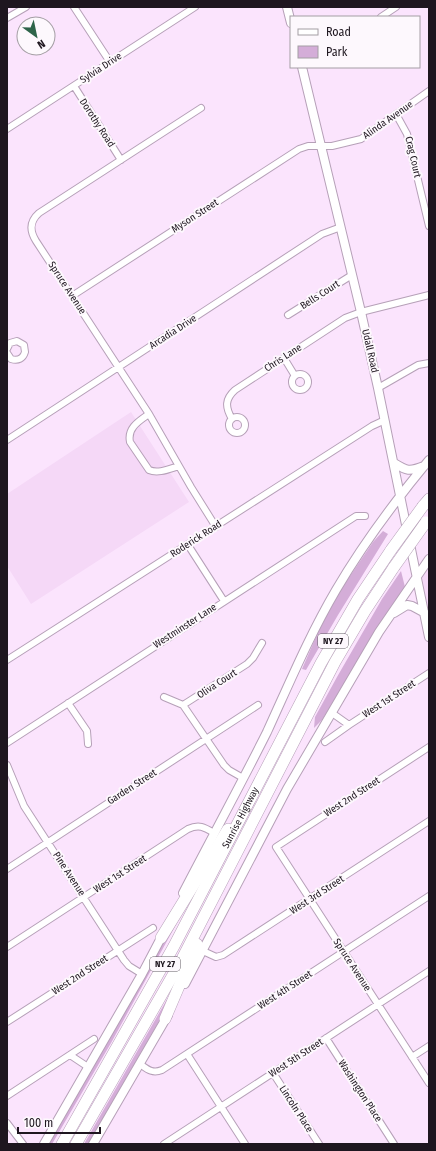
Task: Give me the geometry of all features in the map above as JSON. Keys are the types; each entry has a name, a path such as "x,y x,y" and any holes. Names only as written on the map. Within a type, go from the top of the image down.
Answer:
{"highway":[{"name":"Sunrise Highway","path":"62,1144 159,976 328,650 358,599 391,550 426,503"},
{"name":"Sunrise Highway","path":"76,1144 171,978 328,675 357,624 394,567 428,520"},
{"path":"161,938 233,819 260,780"},
{"path":"165,1019 202,934 217,891"}],"main road":[{"path":"287,7 290,19"},
{"name":"Udall Road","path":"302,68 378,388 429,637"},
{"path":"394,463 409,471 427,463"},
{"path":"400,496 427,463"},
{"name":"Sunrise Highway","path":"44,1144 142,974 161,938 243,778 302,654 330,601 361,550 400,496"},
{"path":"93,1144 140,1064 203,951 278,806 390,616 429,559"},
{"path":"390,616 407,605 425,613"}],"street":[{"path":"7,18 25,7"},
{"path":"74,7 110,62"},
{"name":"Sylvia Drive","path":"7,129 195,7"},
{"path":"383,16 396,7"},
{"name":"Dorothy Road","path":"74,86 121,160"},
{"name":"Alinda Avenue","path":"321,146 332,146 361,139 429,91"},
{"name":"Spruce Avenue","path":"201,108 39,213 32,223 31,229 34,237 149,414 178,466 216,527"},
{"name":"Crag Court","path":"396,114 407,134 429,226"},
{"name":"Myson Street","path":"72,296 299,149 308,146 321,146"},
{"name":"Arcadia Drive","path":"7,440 322,234 341,227"},
{"name":"Bells Court","path":"288,316 352,274"},
{"name":"Chris Lane","path":"232,419 226,402 229,395 345,318 361,312 429,296"},
{"path":"7,349 10,343 17,342 24,345 25,352 22,358 18,360 11,359 7,353"},
{"path":"284,358 295,376"},
{"path":"378,388 418,366 429,363"},
{"path":"149,414 131,428 129,438 130,442 149,470 159,472 178,466"},
{"name":"Roderick Road","path":"7,660 372,426 385,420"},
{"name":"Westminster Lane","path":"7,743 356,516 365,516"},
{"path":"188,545 224,601"},
{"name":"Oliva Court","path":"183,705 248,664 262,643"},
{"name":"West 1st Street","path":"325,742 349,724 429,672"},
{"path":"164,697 183,705 226,768 243,778"},
{"path":"68,703 87,731 88,744"},
{"name":"Garden Street","path":"7,869 258,705"},
{"path":"332,713 349,724"},
{"name":"West 2nd Street","path":"276,847 429,747"},
{"name":"Pine Avenue","path":"7,765 24,806 118,951 129,966 142,974"},
{"name":"West 3rd Street","path":"203,951 213,957 221,957 429,821"},
{"name":"West 1st Street","path":"7,947 191,828 201,826 214,832"},
{"name":"Spruce Avenue","path":"276,847 429,1083"},
{"name":"West 4th Street","path":"140,1064 150,1071 157,1072 429,896"},
{"name":"West 2nd Street","path":"7,1022 153,928"},
{"name":"West 5th Street","path":"168,1143 326,1038 429,972"},
{"name":"Washington Place","path":"326,1038 394,1144"},
{"path":"7,1096 94,1039"},
{"path":"412,1057 429,1046"},
{"path":"187,1054 245,1144"},
{"path":"70,1055 88,1067"},
{"name":"Lincoln Place","path":"273,1073 319,1144"},
{"path":"7,1123 23,1144"}],"shaded area":[{"path":"131,412 189,502 31,604 7,566 7,494"},
{"path":"429,558 429,622 421,569"}],"green space":[{"path":"383,531 388,534 306,670 302,669 329,607 373,542"},
{"path":"401,571 405,587 322,720 314,728 315,717 337,677 382,599"},
{"path":"189,901 111,1043 52,1144 48,1144 174,919"},
{"path":"174,987 158,1023 88,1144 84,1144"}]}
